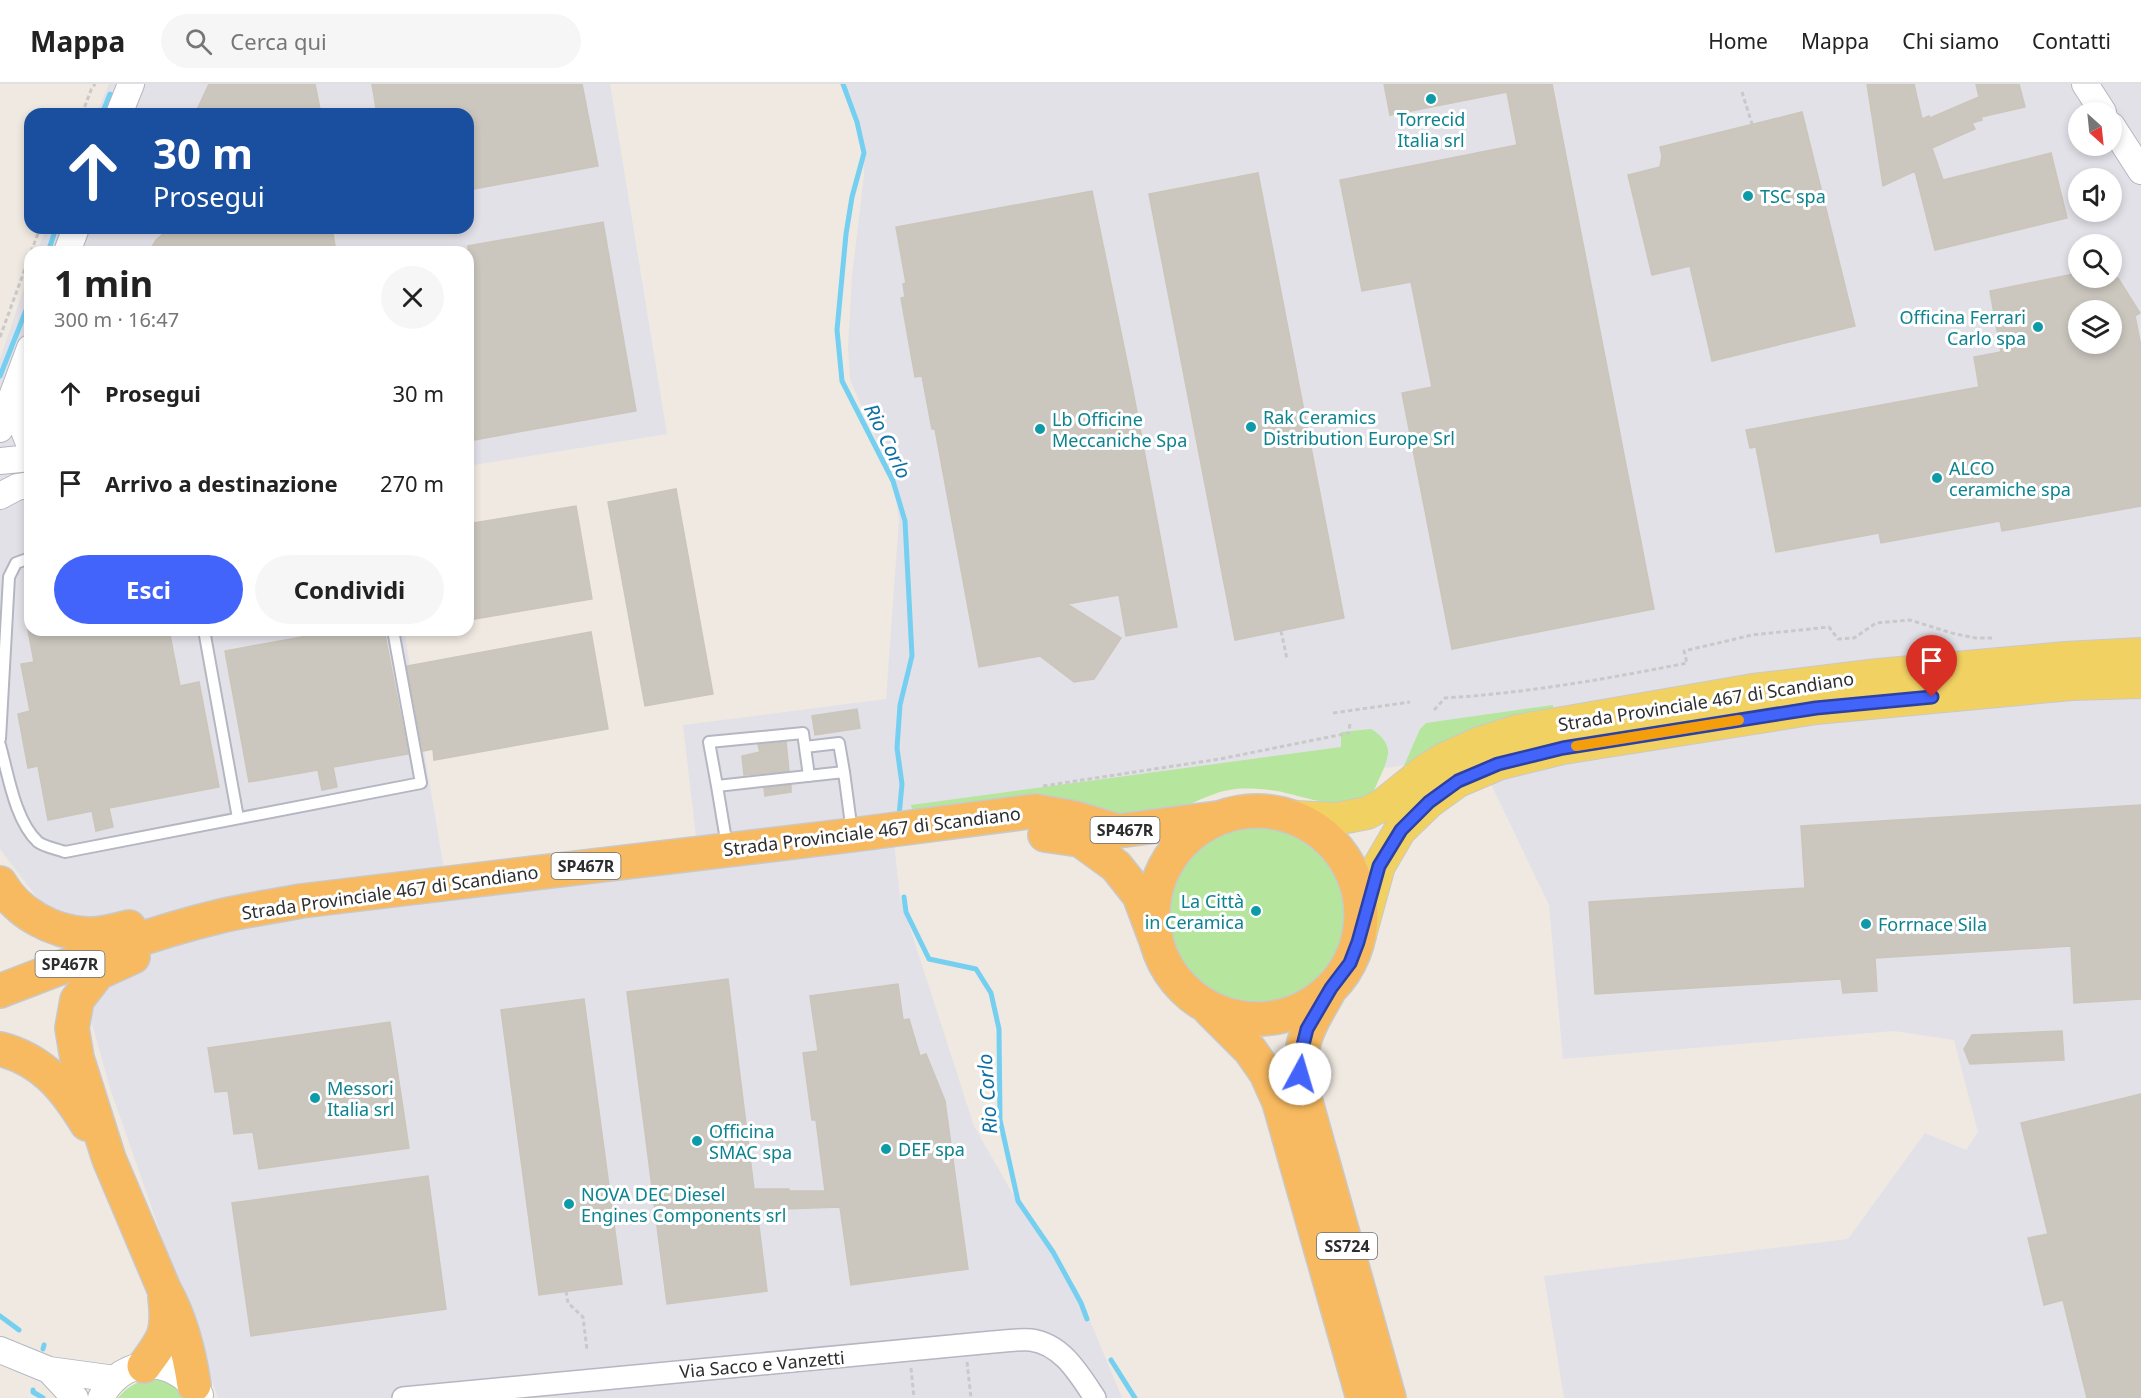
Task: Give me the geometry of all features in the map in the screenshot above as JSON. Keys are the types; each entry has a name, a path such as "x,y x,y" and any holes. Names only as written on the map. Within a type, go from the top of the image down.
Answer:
{"highway":[{"name":"Strada Provinciale 467 di Scandiano","path":"351,901 727,849 1036,810"},
{"name":"Strada Provinciale 467 di Scandiano","path":"0,991 141,939 219,917 302,901 351,901 1036,810"},
{"name":"SP467R","path":"1036,810 1075,818 1118,831 1217,818"},
{"name":"SP467R","path":"1036,810 1116,866 1139,895 1156,943"},
{"name":"Strada Provinciale 467 di Scandiano","path":"1249,810 1274,811 1295,817 1320,831 1342,853 1355,879 1362,910 1358,942 1350,963 1331,988 1311,1004 1282,1016 1253,1019 1235,1016 1205,1005 1187,992 1168,970 1156,943 1153,917 1155,894 1167,861 1189,835 1217,818 1249,810"},
{"path":"0,883 26,912 52,928 88,934 223,905 326,890 351,901"},
{"path":"200,1394 176,1309 164,1289 109,1159 77,1058 72,1028 77,1000 98,973 141,954 351,901"},
{"name":"SS724","path":"1331,988 1307,1029 1301,1053 1300,1074 1389,1398"},
{"name":"SS724","path":"1205,1005 1250,1050 1266,1073 1279,1102 1363,1398"},
{"path":"0,1048 16,1053 42,1068 69,1095 109,1159"},
{"path":"120,1381 160,1342 167,1327 164,1289"}],"main road":[{"name":"Strada Provinciale 467 di Scandiano","path":"1295,817 1336,819 1366,813 1384,804 1426,770 1446,758 1477,744 1517,731 1753,690 1878,675 2065,658 2141,654"},
{"name":"Strada Provinciale 467 di Scandiano","path":"1358,942 1379,866 1401,830 1429,802 1458,781 1498,764 1563,748 1816,708 2072,684 2141,682"}],"street":[{"path":"121,108 131,84"},
{"path":"2085,84 2097,102"},
{"path":"2122,142 2141,171"},
{"path":"0,429 24,373"},
{"path":"24,409 20,420 24,430"},
{"path":"0,461 24,459"},
{"name":"Via Sacco e Vanzetti","path":"403,1398 1031,1340 1056,1348 1078,1371 1095,1398"},
{"path":"0,1350 49,1370 120,1381 158,1366 171,1369 183,1376 200,1394"},
{"path":"49,1370 75,1398"}],"lane":[{"path":"0,740 9,577 16,563 24,560"},
{"path":"205,636 238,818"},
{"path":"0,745 13,795 29,830 40,844 65,852 422,783 394,636"},
{"path":"727,849 709,742 803,733 809,776"},
{"path":"805,747 839,742 852,835"},
{"path":"717,786 844,772"}],"path":[{"path":"84,108 95,84"},
{"path":"1742,92 1752,124"},
{"path":"0,337 24,273"},
{"path":"1434,710 1445,698 1490,696 1577,684 1687,663 1684,651 1752,635 1829,627 1838,639 1854,638 1876,623 1910,620 1954,634 1976,638 1999,638"},
{"path":"1281,631 1287,659"},
{"path":"1333,713 1410,702"},
{"path":"1036,810 1220,759 1349,733 1350,722"},
{"path":"566,1291 568,1303 583,1317 587,1350"},
{"path":"966,1358 971,1398"},
{"path":"910,1363 914,1398"}],"shaded area":[{"path":"109,84 610,84 667,434 474,465 474,246 39,246 44,234 474,234 474,108 99,108"},
{"path":"840,84 2141,84 2141,1398 1564,1398 1544,1276 1848,1239 1925,1133 1966,1150 1978,1132 1954,1040 1894,1031 1563,1059 1549,905 1477,755 1040,817 893,833 900,897 974,1126 1026,1217 1077,1289 1122,1398 218,1398 110,1088 89,1013 97,950 41,903 0,849 0,359 24,288 24,636 405,636 447,887 698,854 683,725 886,699 899,520 892,474 850,380 848,348 852,276 864,175 863,143"}],"green space":[{"path":"1553,705 1553,710 1403,768 1420,729 1426,723"},
{"path":"1371,729 1381,736 1388,750 1388,757 1373,792 1365,799 1354,803 1341,804 1313,800 1261,789 1235,789 1215,794 1157,816 914,819 911,805 1341,747 1341,732"},
{"path":"1256,822 1291,829 1307,837 1321,849 1333,863 1341,879 1348,914 1341,949 1333,965 1321,979 1307,991 1291,999 1256,1006 1221,999 1205,991 1191,979 1179,965 1171,949 1164,914 1171,879 1179,863 1191,849 1205,837 1221,829"},
{"path":"148,1379 169,1384 186,1398 118,1398 132,1386"}],"building":[{"path":"209,84 315,84 320,108 198,108"},
{"path":"372,84 582,84 598,166 474,189 474,108 376,108"},
{"path":"1384,84 1552,84 1654,609 1452,649 1402,393 1432,387 1411,282 1362,291 1340,180 1517,145 1507,92 1390,115"},
{"path":"1867,84 1914,84 1922,119 1929,116 1930,118 1979,97 1976,84 2019,84 2025,107 1981,117 1982,120 1972,123 1975,129 1932,148 1943,180 2051,153 2067,218 1935,250 1915,171 1883,186"},
{"path":"1802,112 1855,326 1712,361 1690,266 1652,275 1628,175 1660,167 1662,156 1660,147"},
{"name":"Rak Ceramics Distribution Europe Srl","path":"1258,173 1344,618 1235,640 1149,194"},
{"name":"Lb Officine Meccaniche Spa","path":"1092,191 1133,391 1177,627 1126,636 1119,595 1067,604 1121,638 1094,679 1074,682 1040,656 979,667 935,429 932,429 922,376 915,377 901,298 905,297 903,284 906,283 896,227"},
{"path":"603,222 636,411 474,440 474,246 468,246"},
{"path":"333,234 335,246 152,246 162,235"},
{"name":"ALCO ceramiche spa","path":"2068,275 2068,288 2122,288 2122,284 2140,313 2135,316 2141,346 2141,506 2002,531 2000,521 1881,543 1879,533 1776,552 1756,447 1750,448 1746,430 1979,387 1974,357 2001,352 1990,291"},
{"path":"676,489 713,694 645,706 608,502"},
{"path":"576,506 592,599 474,619 474,523"},
{"path":"591,632 608,729 434,760 433,749 423,751 407,666"},
{"path":"29,636 170,636 180,686 199,682 219,787 109,808 113,827 96,831 92,811 48,820 38,766 28,768 18,714 30,711 21,664 34,662"},
{"path":"307,636 385,636 408,754 333,767 337,787 322,790 318,770 249,782 225,651"},
{"path":"857,709 860,728 815,735 812,716"},
{"path":"786,742 789,771 744,775 742,756 760,752 758,745"},
{"path":"791,785 791,792 765,796 764,788"},
{"name":"Forrnace Sila","path":"2141,805 2141,999 2074,1003 2071,946 1875,958 1877,991 1843,993 1841,979 1595,994 1589,902 1805,888 1801,826"},
{"path":"728,979 754,1189 789,1189 789,1191 825,1191 816,1120 812,1120 803,1053 818,1051 810,996 898,984 903,1020 909,1019 920,1056 926,1054 945,1101 968,1269 851,1285 840,1207 757,1210 767,1291 667,1304 627,992"},
{"name":"NOVA DEC Diesel Engines Components srl","path":"584,999 622,1284 539,1295 501,1010"},
{"name":"Messori Italia srl","path":"390,1022 409,1148 259,1169 253,1132 234,1134 228,1091 215,1092 208,1048"},
{"path":"2062,1031 2064,1060 1970,1064 1964,1049 1972,1035"},
{"path":"2141,1094 2141,1398 2087,1398 2063,1300 2044,1305 2028,1238 2048,1234 2021,1123"},
{"path":"428,1176 446,1309 251,1336 232,1203"}],"waterway":[{"name":"Rio Corlo","path":"843,84 857,122 864,153 852,197 846,234 837,330 842,381 893,481 905,521 912,656 900,705 897,748 902,784 899,816"},
{"path":"104,108 110,94"},
{"path":"50,246 54,234"},
{"path":"0,376 24,315"},
{"name":"Rio Corlo","path":"904,897 906,912 929,959 976,969 991,993 999,1029 1000,1120 1018,1201 1053,1252 1081,1303 1087,1319"},
{"path":"0,1316 19,1330"},
{"path":"43,1349 44,1345"},
{"name":"Rio Corlo","path":"1111,1360 1135,1398"},
{"path":"33,1390 43,1398"}],"slow traffic":[{"path":"1576,746 1739,720"}],"place":[{"name":"Torrecid Italia srl","path":"1431,99"},
{"name":"TSC spa","path":"1748,196"},
{"name":"Officina Ferrari Carlo spa","path":"2038,327"},
{"name":"Rak Ceramics Distribution Europe Srl","path":"1251,427"},
{"name":"Lb Officine Meccaniche Spa","path":"1040,429"},
{"name":"ALCO ceramiche spa","path":"1937,478"},
{"name":"La Città in Ceramica","path":"1256,911"},
{"name":"Forrnace Sila","path":"1866,924"},
{"name":"Messori Italia srl","path":"315,1098"},
{"name":"Officina SMAC spa","path":"697,1141"},
{"name":"DEF spa","path":"886,1149"},
{"name":"NOVA DEC Diesel Engines Components srl","path":"569,1204"}],"route":[{"path":"1300,1074 1301,1053 1307,1029 1331,988 1350,963 1379,866 1401,830 1429,802 1458,781 1498,764 1563,748 1816,708 1932,697"}]}
